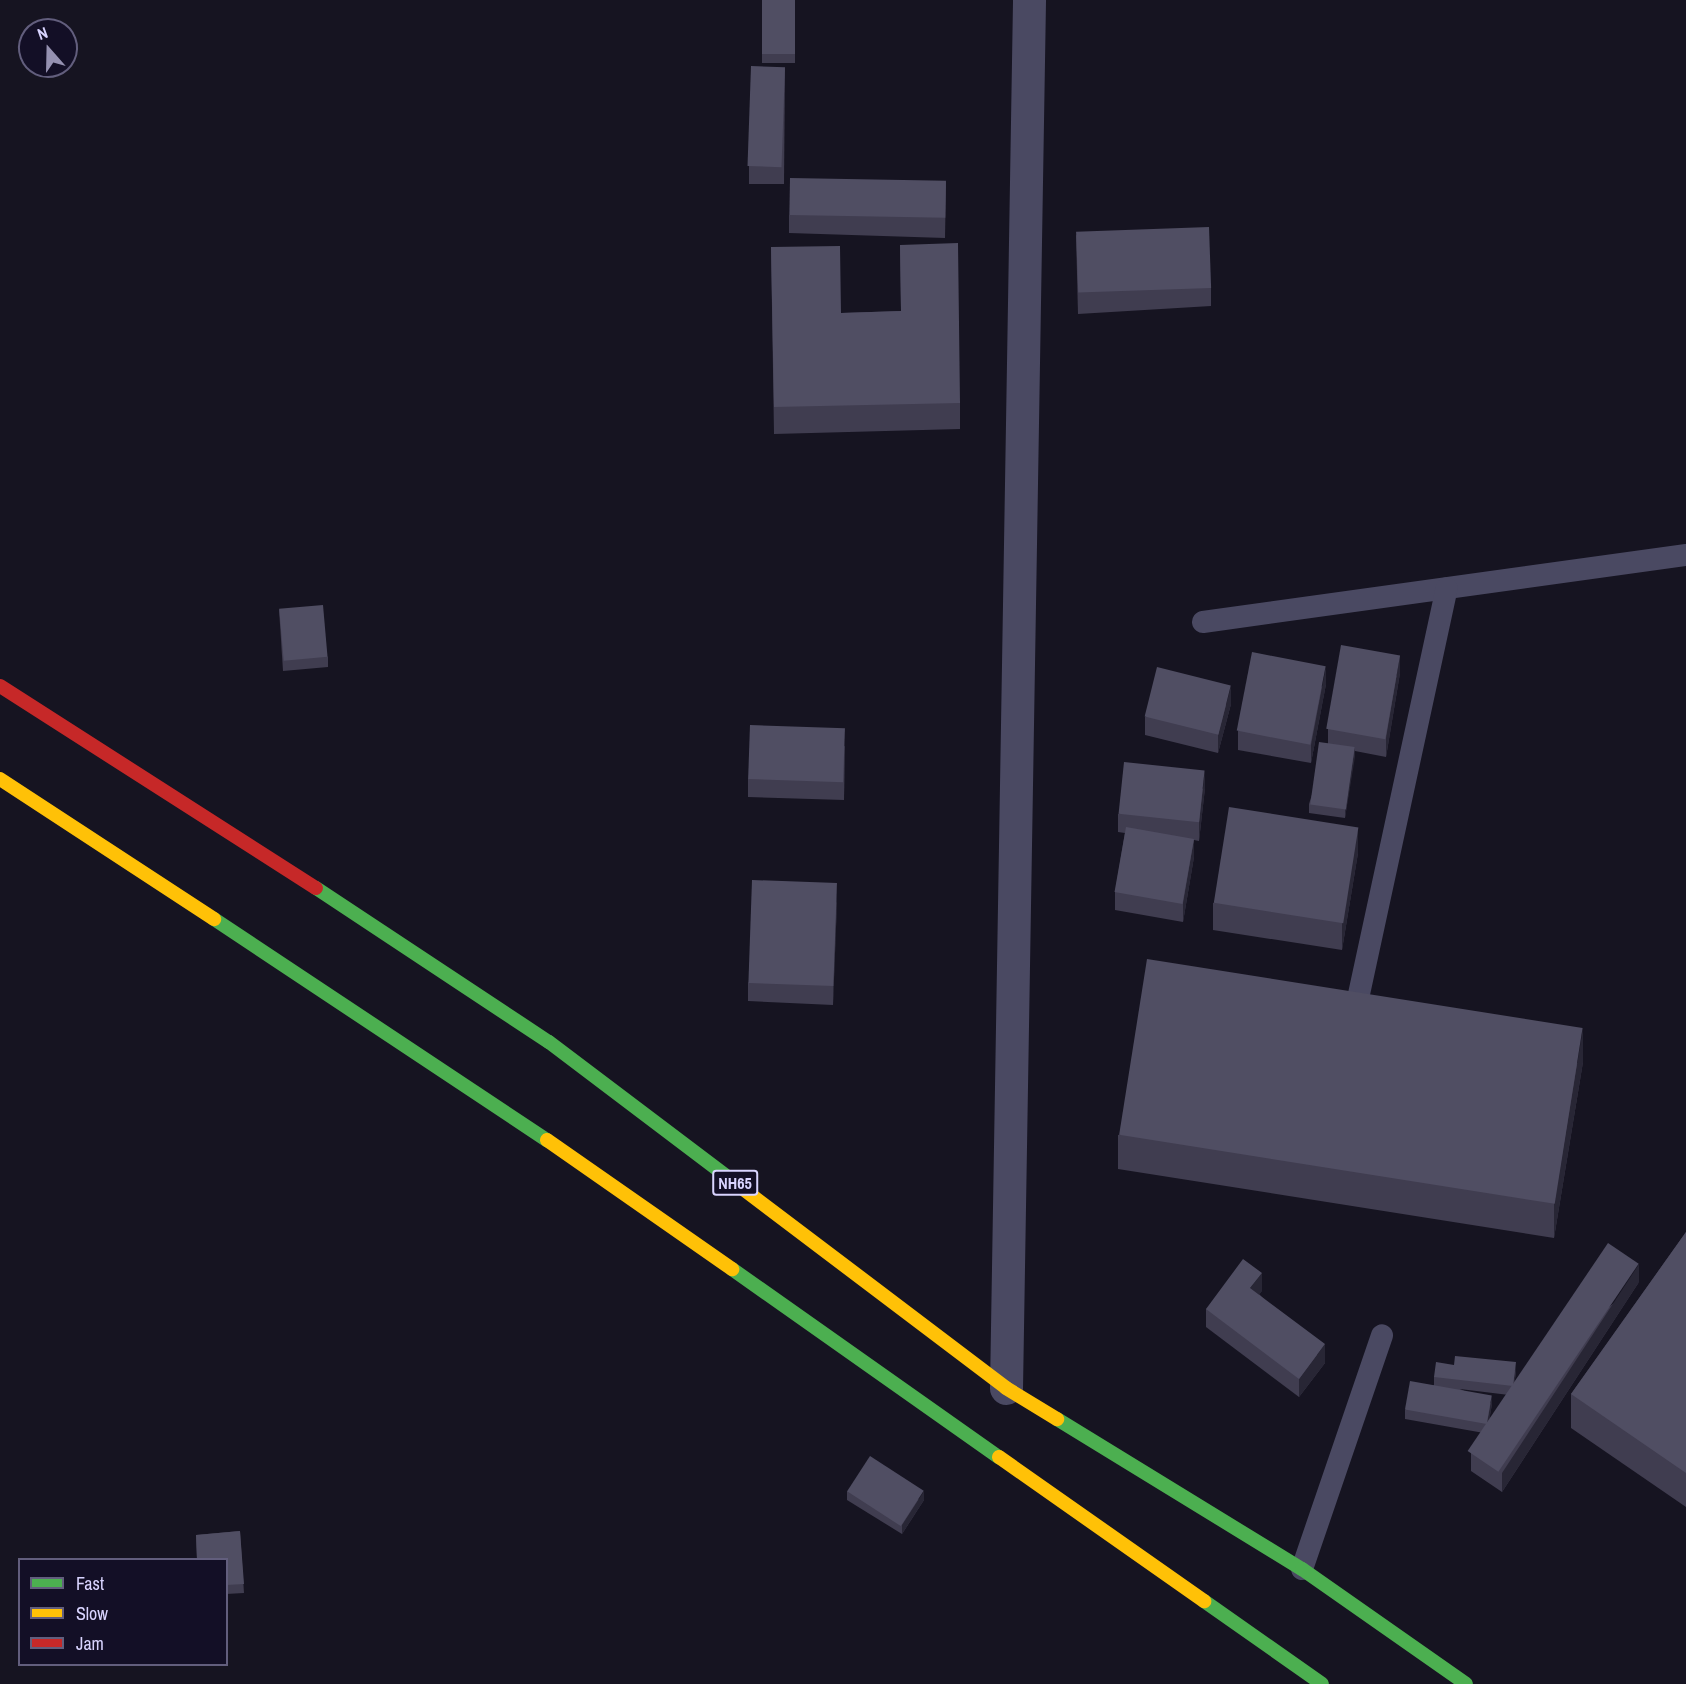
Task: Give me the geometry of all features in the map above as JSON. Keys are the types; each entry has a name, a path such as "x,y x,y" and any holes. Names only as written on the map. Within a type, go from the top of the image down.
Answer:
{"highway":[{"name":"NH65","path":"0,686 136,769 549,1042 1006,1388 1302,1569 1466,1684"},
{"path":"0,779 477,1090 1322,1684"}],"street":[{"path":"1006,1388 1029,0"}],"lane":[{"path":"1203,622 1686,555"},
{"path":"1359,994 1447,588"},
{"path":"1302,1569 1382,1335"}],"building":[{"path":"762,0 795,0 795,54 762,54"},
{"path":"751,66 785,67 781,167 748,166"},
{"path":"790,178 946,181 945,218 789,215"},
{"path":"1209,227 1211,288 1078,293 1076,232"},
{"path":"958,243 960,403 774,407 771,247 840,246 841,313 901,311 900,245"},
{"path":"323,605 328,657 284,661 279,609"},
{"path":"1341,645 1400,655 1385,739 1326,729"},
{"path":"1252,652 1326,666 1310,745 1237,731"},
{"path":"1157,667 1231,685 1218,735 1145,716"},
{"path":"750,725 845,728 843,782 748,779"},
{"path":"1319,742 1355,747 1346,809 1310,804"},
{"path":"1124,762 1205,770 1199,822 1119,814"},
{"path":"1229,807 1358,827 1343,923 1214,903"},
{"path":"1126,827 1194,839 1182,904 1115,892"},
{"path":"752,880 837,883 833,986 748,983"},
{"path":"1147,959 1583,1028 1555,1204 1119,1135"},
{"path":"1686,1232 1686,1473 1571,1394"},
{"path":"1608,1243 1639,1264 1498,1472 1468,1451"},
{"path":"1243,1259 1262,1273 1250,1288 1325,1344 1299,1379 1206,1309"},
{"path":"1455,1356 1516,1362 1513,1386 1434,1377 1436,1362 1454,1365"},
{"path":"1410,1381 1492,1395 1487,1424 1405,1410"},
{"path":"870,1456 924,1491 901,1526 847,1491"},
{"path":"240,1531 244,1584 228,1585 228,1558 197,1558 196,1535"}],"traffic: fast":[{"path":"316,888 549,1042 730,1179"},
{"path":"214,919 547,1140"},
{"path":"732,1269 999,1457"},
{"path":"1057,1419 1302,1569 1466,1684"},
{"path":"1204,1601 1322,1684"}],"traffic: slow":[{"path":"0,779 214,919"},
{"path":"547,1140 732,1269"},
{"path":"730,1179 1006,1388 1057,1419"},
{"path":"999,1457 1204,1601"}],"traffic: jam":[{"path":"0,686 316,888"}]}
